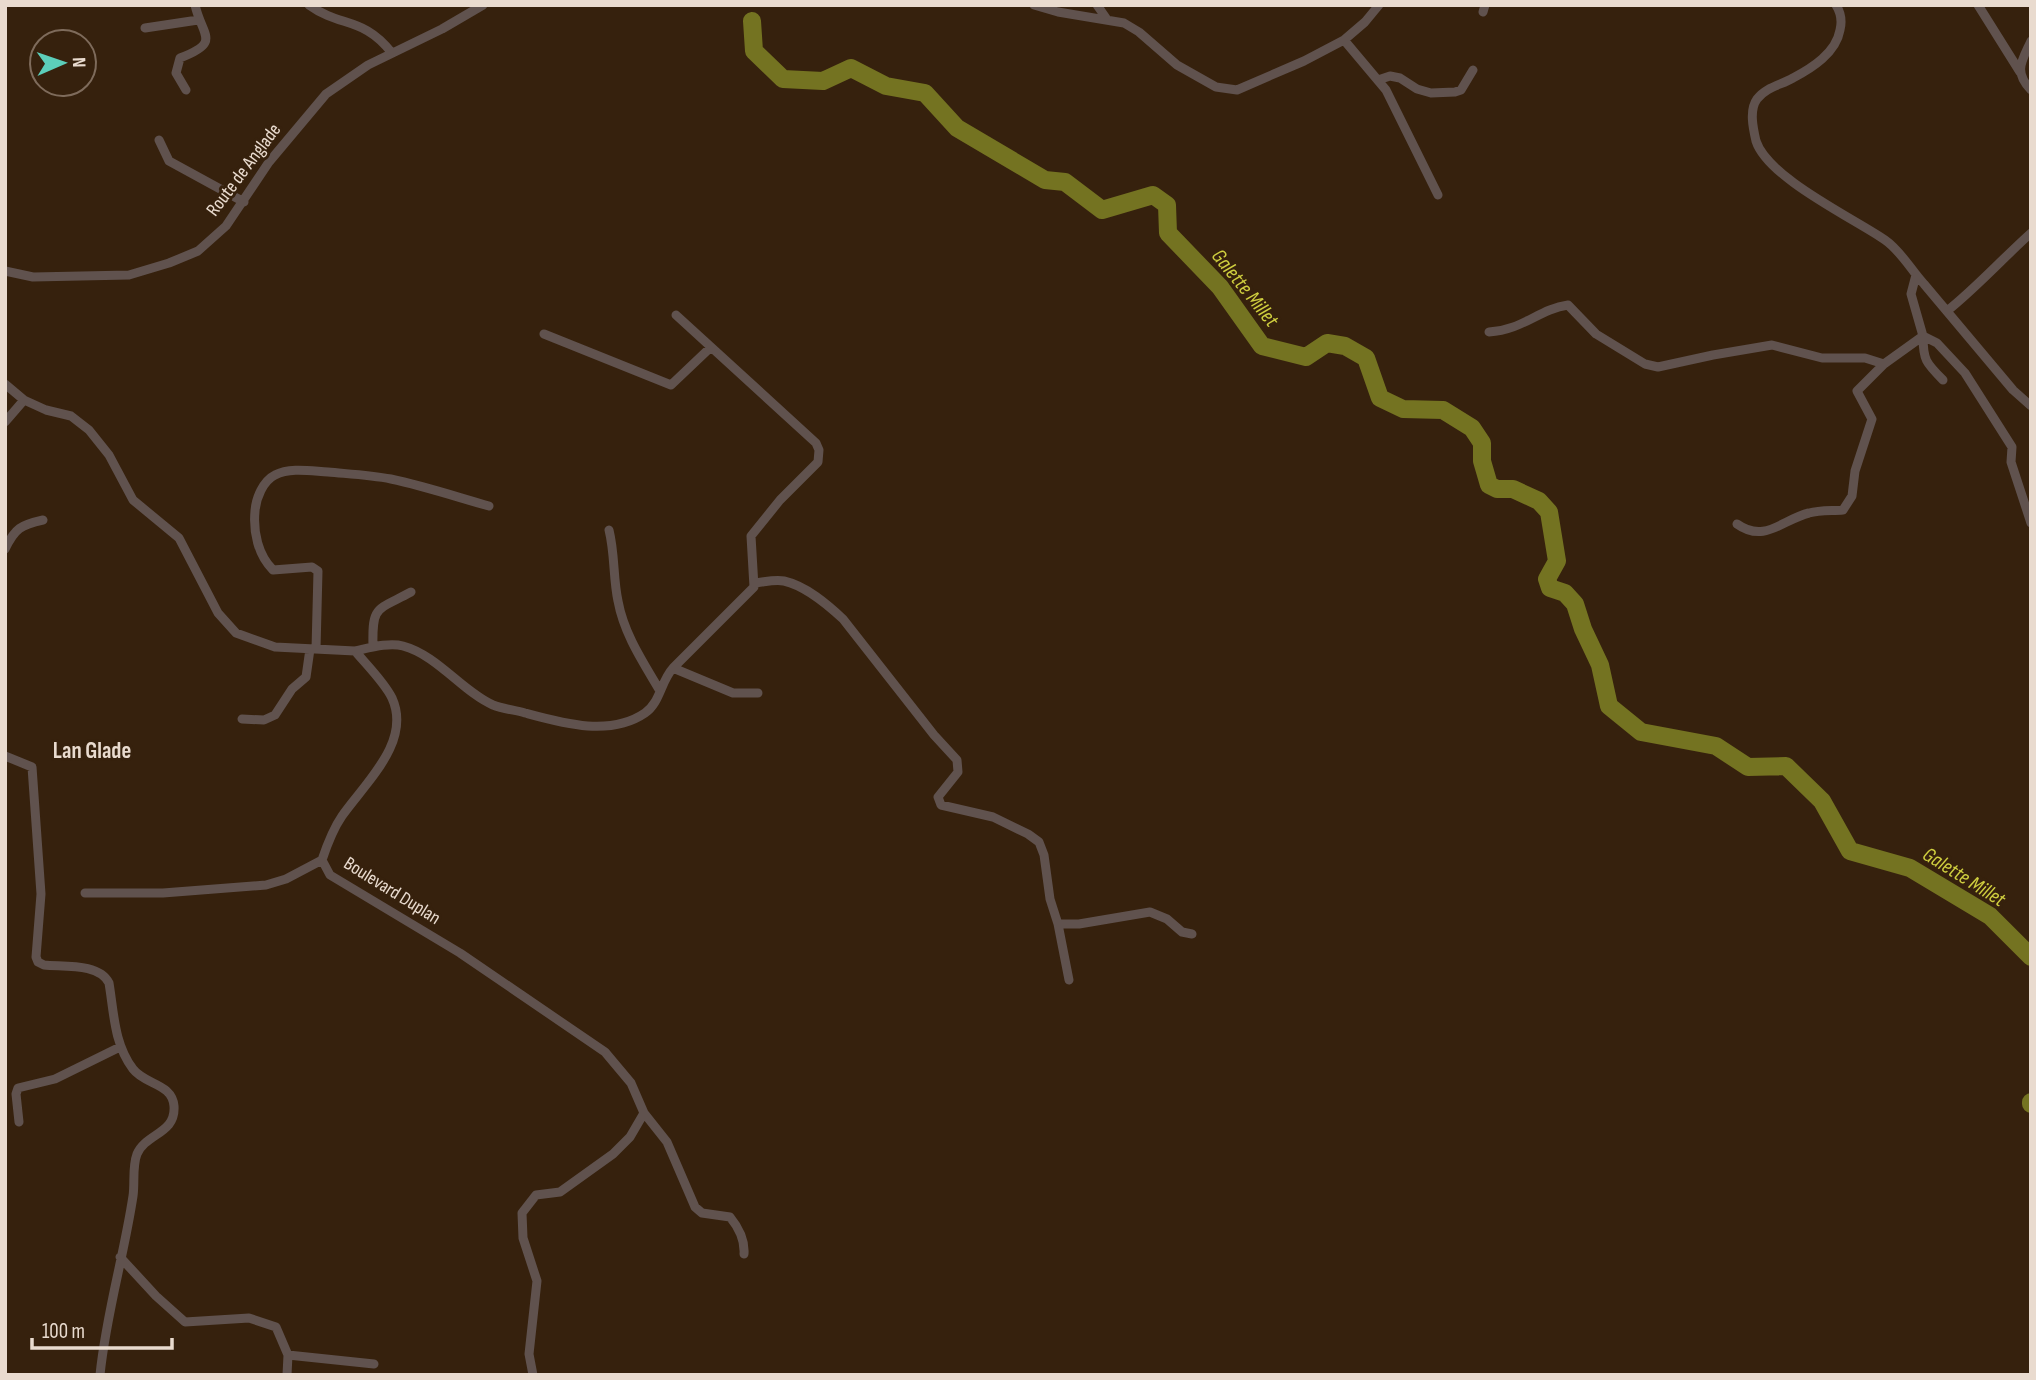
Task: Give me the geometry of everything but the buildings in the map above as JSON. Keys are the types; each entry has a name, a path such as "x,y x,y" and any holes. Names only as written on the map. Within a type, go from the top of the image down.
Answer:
{"street":[{"path":"186,90 176,73 180,58 199,51 207,39 206,29 198,20 195,5"},
{"path":"309,5 320,13 365,27 380,38 392,53"},
{"name":"Route de Anglade","path":"5,271 33,277 129,275 198,251 226,226 269,162 326,94 368,65 484,5"},
{"path":"1034,5 1058,12 1124,23 1139,32 1177,65 1216,87 1237,90 1344,40 1365,22 1379,5"},
{"path":"1097,5 1106,19"},
{"path":"1836,5 1841,21 1840,33 1834,46 1823,59 1793,78 1768,89 1756,100 1752,123 1757,144 1775,166 1812,195 1887,242 2012,390 2031,406"},
{"path":"1978,5 2020,72 2021,79 2031,90"},
{"path":"145,28 198,20"},
{"path":"1344,40 1392,100 1438,195"},
{"path":"2020,72 2031,41"},
{"path":"1378,80 1390,76 1431,93 1455,92 1461,90 1473,70"},
{"path":"159,140 169,161 244,202"},
{"path":"1947,311 2031,233"},
{"path":"1916,275 1911,294 1923,335 1924,358 1943,380"},
{"path":"1489,332 1508,331 1548,311 1568,305 1596,334 1645,364 1658,367 1772,345 1822,358 1865,358 1884,364"},
{"path":"5,384 24,400 46,410 71,416 89,430 109,455 133,500 179,538 218,613 236,634 275,647 355,650 402,645 424,655 492,704 569,724 625,723 652,707 662,682 673,668 750,592 755,583 751,536 780,500 818,462 819,450 816,443 676,315"},
{"path":"544,334 671,385 711,347"},
{"path":"1737,524 1746,531 1771,531 1810,512 1843,510 1852,496 1855,471 1872,419 1857,391 1884,364 1923,335"},
{"path":"1923,335 1937,343 1965,373 2012,447 2011,462 2031,523"},
{"path":"5,422 24,400"},
{"path":"242,719 264,720 275,715 292,689 306,677 313,649 317,570 312,567 273,570 263,558 254,531 255,508 261,490 272,476 286,471 310,471 392,479 489,506"},
{"path":"5,549 10,538 23,524 43,520"},
{"path":"609,530 615,559 617,597 623,622 660,691"},
{"path":"755,583 783,581 795,585 830,607 843,619 934,735 957,760 958,772 938,797 941,805 993,817 1040,842 1069,980"},
{"path":"373,647 375,614 411,593"},
{"name":"Boulevard Duplan","path":"355,650 392,697 397,721 388,756 340,818 322,860 330,876 460,953 605,1052 631,1083 644,1113 667,1142 695,1207 702,1213 730,1217 745,1245 744,1254"},
{"path":"673,668 733,693 758,693"},
{"path":"5,756 32,767 41,894 36,957 38,962 44,965 95,970 105,975 109,983 120,1047 134,1071 170,1093 174,1110 167,1129 145,1143 138,1153 133,1196 100,1375"},
{"path":"85,893 163,893 265,885 285,879 322,860"},
{"path":"1058,924 1079,924 1150,912 1167,919 1182,932 1192,934"},
{"path":"19,1122 16,1094 18,1088 55,1079 120,1047"},
{"path":"533,1375 529,1354 537,1281 523,1238 522,1213 536,1195 560,1192 613,1154 631,1137 644,1113"},
{"path":"120,1257 156,1296 185,1322 249,1318 276,1327 288,1355 288,1375"},
{"path":"288,1355 374,1364"}],"waterway":[{"name":"Galette Millet","path":"752,21 754,51 783,79 823,81 851,68 886,86 925,93 957,128 1045,180 1065,182 1102,210 1153,195 1167,205 1168,233 1220,287 1262,346 1306,357 1327,343 1345,346 1366,358 1380,398 1403,409 1443,410 1472,428 1482,443 1482,461 1489,485 1497,489 1513,489 1539,501 1549,512 1557,561 1547,579 1550,588 1565,593 1575,604 1600,665 1609,706 1641,732 1716,746 1748,767 1786,766 1822,801 1850,851 1910,868 1990,916 2031,957"}],"district":[{"name":"Lan Glade","path":"92,751"}]}
